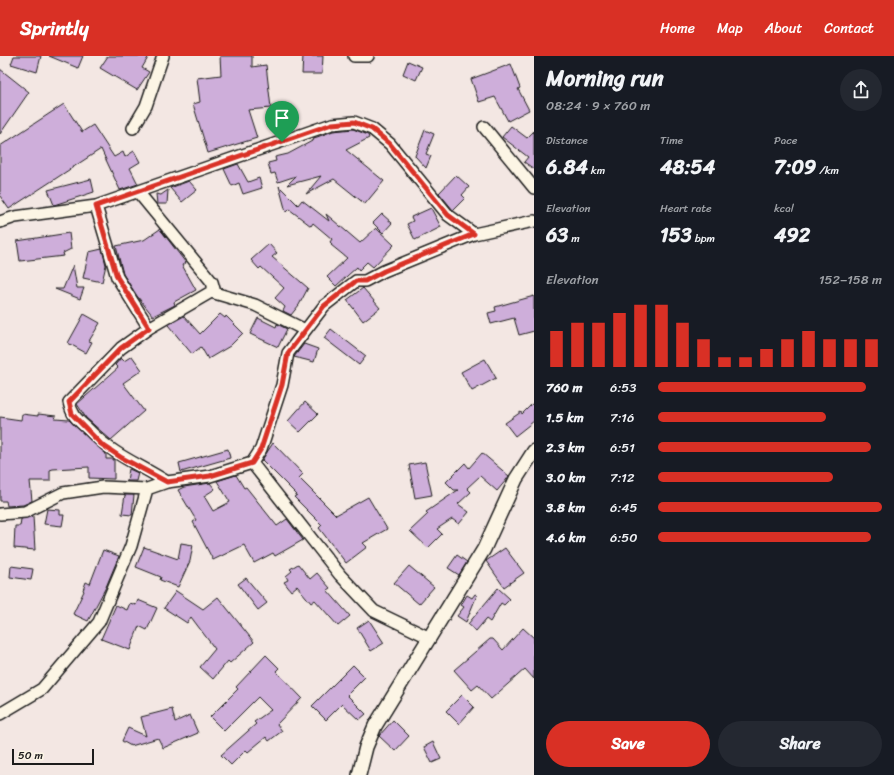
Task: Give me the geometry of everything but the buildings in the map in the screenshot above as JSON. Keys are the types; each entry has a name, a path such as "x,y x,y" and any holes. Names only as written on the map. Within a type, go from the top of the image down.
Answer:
{"street":[{"path":"133,128 146,106 163,56"},
{"path":"354,56 368,56"},
{"path":"0,222 15,217 96,206 332,124 354,122 372,129 390,144 448,215 474,234"},
{"path":"484,127 534,188"},
{"path":"138,192 214,285 211,292 149,328 121,348 69,402 72,414 101,444 122,458 167,482"},
{"path":"96,206 117,277 149,328"},
{"path":"0,514 26,512 63,493 103,487 147,489 167,482 210,476 252,463 263,442 282,385 288,353 324,306 356,281 365,281 384,271 474,234 534,221"},
{"path":"211,292 255,305 305,330"},
{"path":"359,775 366,747 376,726 484,549 516,479 534,451"},
{"path":"252,463 340,575 374,611 430,638"},
{"path":"0,714 42,689 99,622 131,546 147,489"}],"route":[{"path":"354,122 372,129 390,144 448,215 474,234 384,271 365,281 356,281 324,306 288,353 282,385 261,449 252,463 210,476 167,482 122,458 101,444 72,414 69,402 121,348 149,328 117,277 96,206 282,142 332,124 354,122"}]}
